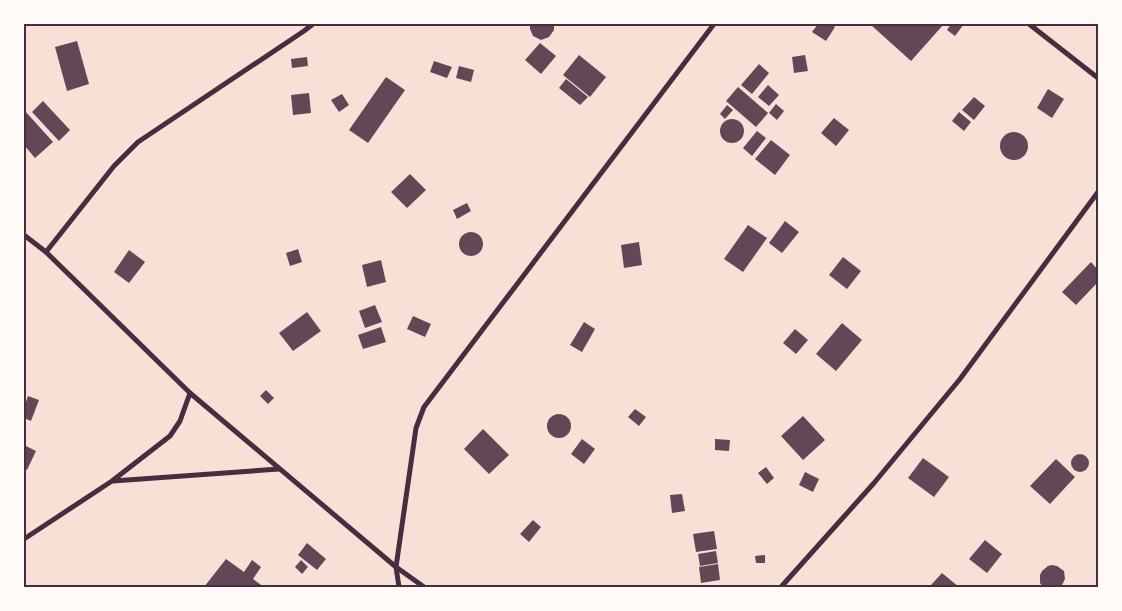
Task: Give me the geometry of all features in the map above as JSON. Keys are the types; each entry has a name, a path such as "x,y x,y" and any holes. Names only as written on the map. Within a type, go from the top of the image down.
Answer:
{"street":[{"path":"46,252 114,166 138,142 312,24"},
{"path":"399,587 396,567 416,428 424,407 714,24"},
{"path":"1029,24 1098,78"},
{"path":"781,587 874,483 960,379 1098,192"},
{"path":"24,235 46,252 190,393 396,567 424,587"},
{"path":"24,539 112,481 170,436 180,421 190,393"},
{"path":"112,481 279,469"}],"building":[{"path":"530,24 554,24 554,30 549,37 541,40 533,36"},
{"path":"818,24 831,24 835,27 826,41 812,32"},
{"path":"872,24 944,24 911,61"},
{"path":"951,24 964,24 955,36 947,30"},
{"path":"77,41 89,84 67,91 55,47"},
{"path":"540,43 556,56 541,74 525,60"},
{"path":"579,55 606,77 590,97 563,75"},
{"path":"805,55 808,71 794,73 792,57"},
{"path":"307,57 308,66 292,68 291,59"},
{"path":"434,61 452,67 447,78 430,72"},
{"path":"759,64 769,73 752,94 741,85"},
{"path":"459,66 474,70 471,82 456,78"},
{"path":"386,77 405,90 368,143 349,130"},
{"path":"566,79 588,97 580,105 559,88"},
{"path":"768,85 779,95 769,106 758,97"},
{"path":"738,87 768,113 756,127 726,101"},
{"path":"1048,89 1064,99 1052,118 1037,108"},
{"path":"309,93 311,113 293,115 291,95"},
{"path":"342,94 349,105 339,112 331,100"},
{"path":"974,97 985,106 974,120 962,110"},
{"path":"43,101 70,130 59,141 32,112"},
{"path":"776,104 784,111 777,120 769,113"},
{"path":"727,105 733,110 725,119 720,114"},
{"path":"25,111 53,142 35,158 24,145"},
{"path":"959,112 971,122 964,131 952,121"},
{"path":"834,118 849,130 836,146 821,133"},
{"path":"732,119 741,122 744,131 741,140 732,143 723,140 720,131 723,122"},
{"path":"757,131 766,138 752,156 743,148"},
{"path":"1014,132 1024,136 1028,146 1024,156 1014,160 1004,156 1000,146 1004,136"},
{"path":"771,140 790,155 775,175 755,159"},
{"path":"410,174 426,190 407,208 391,192"},
{"path":"467,203 471,211 457,219 453,210"},
{"path":"785,221 799,232 782,253 769,243"},
{"path":"748,225 767,238 743,272 724,259"},
{"path":"471,232 480,235 483,244 480,253 471,256 462,253 459,244 462,235"},
{"path":"639,242 642,265 624,268 621,245"},
{"path":"298,249 302,262 290,266 286,253"},
{"path":"129,250 145,262 129,283 114,272"},
{"path":"843,257 861,271 847,289 829,275"},
{"path":"381,260 386,282 367,287 362,265"},
{"path":"1091,262 1098,270 1098,282 1076,305 1062,292"},
{"path":"375,305 382,322 365,328 359,311"},
{"path":"307,312 321,331 293,351 279,333"},
{"path":"413,316 431,324 425,337 407,329"},
{"path":"584,322 595,329 582,352 570,345"},
{"path":"842,323 862,340 836,371 816,354"},
{"path":"381,327 386,342 363,349 358,335"},
{"path":"795,329 808,340 796,354 783,343"},
{"path":"266,390 274,398 268,404 260,396"},
{"path":"28,396 39,400 31,421 24,418 24,408"},
{"path":"635,409 646,417 639,426 628,417"},
{"path":"559,414 568,417 571,426 568,435 559,438 550,435 547,426 550,417"},
{"path":"803,416 825,440 803,460 781,436"},
{"path":"483,429 509,455 489,474 464,449"},
{"path":"582,439 595,449 584,464 571,454"},
{"path":"715,439 730,440 729,451 715,450"},
{"path":"24,445 36,451 27,470 24,468"},
{"path":"1080,454 1088,459 1089,463 1084,471 1080,472 1072,467 1071,463 1076,455"},
{"path":"923,458 949,477 934,497 908,478"},
{"path":"1056,459 1075,477 1050,504 1030,486"},
{"path":"766,467 774,478 767,484 758,473"},
{"path":"805,472 819,479 813,492 799,485"},
{"path":"682,494 685,511 672,513 670,495"},
{"path":"533,520 541,527 529,542 520,534"},
{"path":"714,531 717,549 696,552 693,534"},
{"path":"985,540 1002,554 987,573 969,559"},
{"path":"307,543 326,559 317,570 298,555"},
{"path":"716,551 718,563 700,566 698,554"},
{"path":"765,555 765,563 756,563 755,556"},
{"path":"226,559 244,572 252,560 261,567 253,579 264,587 204,587"},
{"path":"301,560 308,567 302,574 295,567"},
{"path":"718,564 720,580 701,583 699,567"},
{"path":"1052,565 1064,571 1065,579 1061,587 1043,587 1040,583 1040,575 1048,566"},
{"path":"942,573 959,587 930,586"}]}
